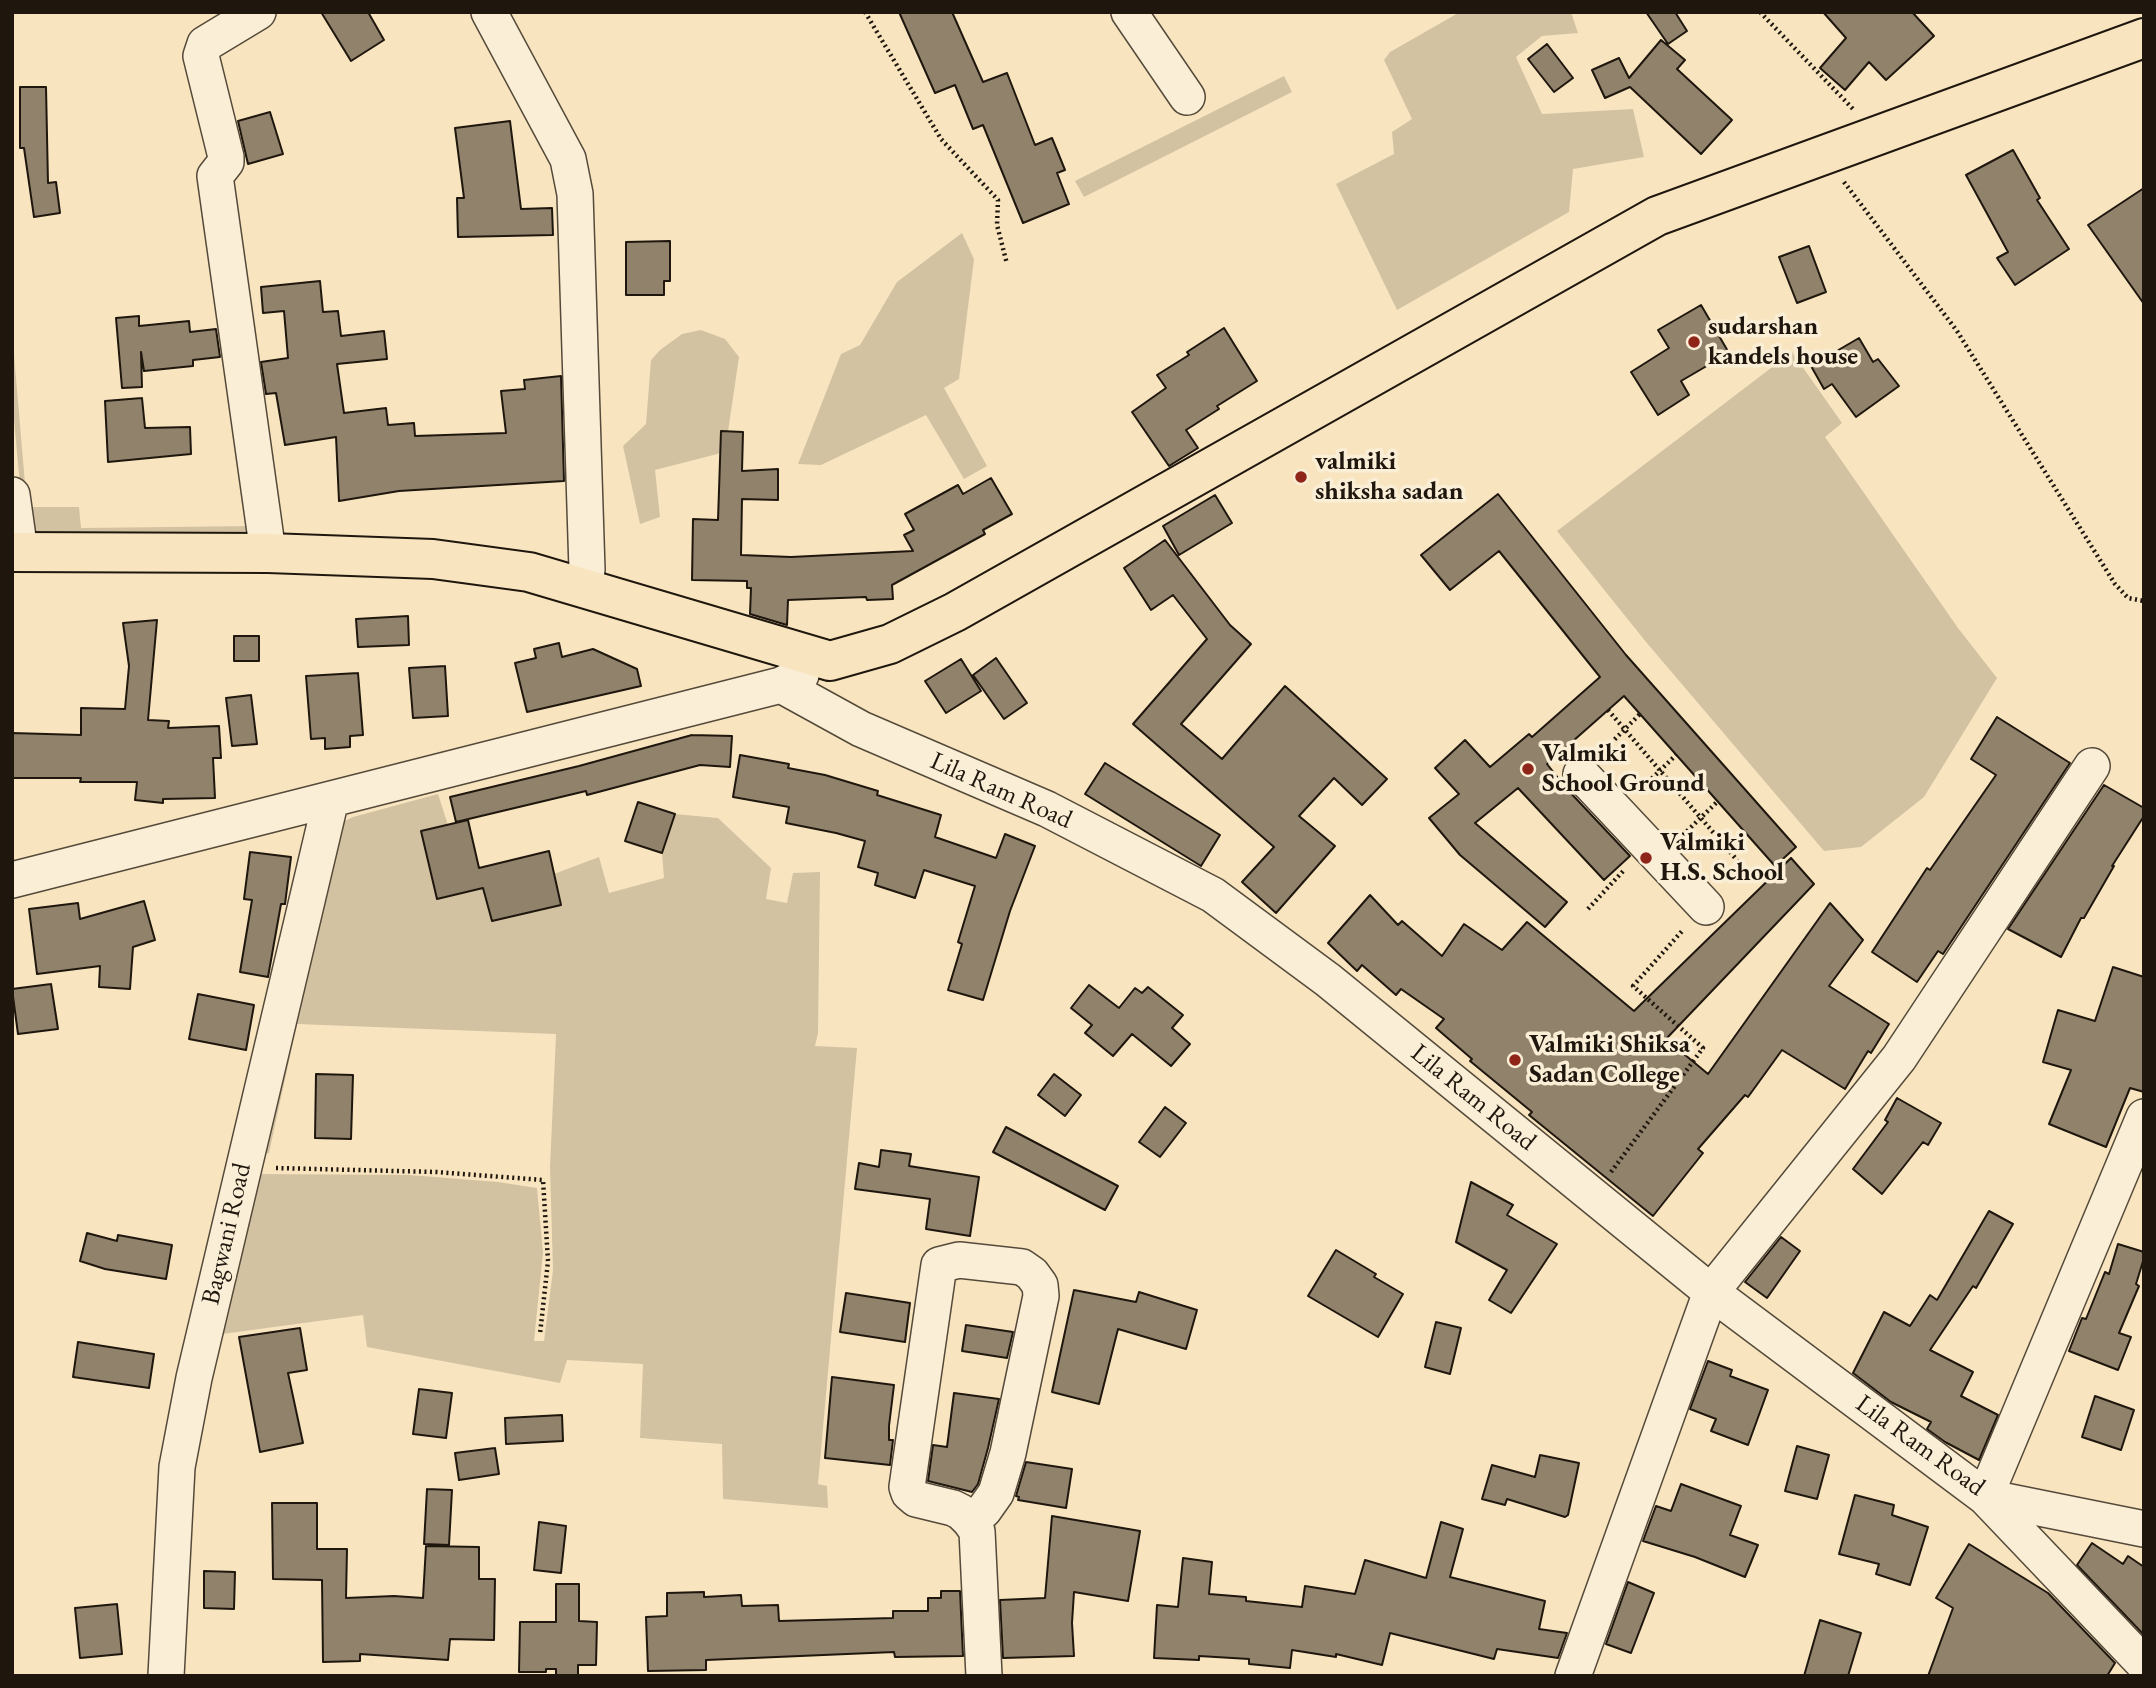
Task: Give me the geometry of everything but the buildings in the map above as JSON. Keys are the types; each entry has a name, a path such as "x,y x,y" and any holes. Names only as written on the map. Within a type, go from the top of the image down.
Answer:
{"main road":[{"path":"16,552 268,553 433,559 529,572 830,661 890,644 955,612 1657,216 2144,38"}],"street":[{"path":"258,12 205,44 201,56 226,157 226,162 215,176 268,553"},
{"path":"489,12 568,159 575,194 587,570 582,587"},
{"path":"1129,12 1187,97"},
{"path":"12,495 16,552"},
{"path":"12,880 781,685 830,661"},
{"name":"Lila Ram Road","path":"781,685 861,729 1047,809 1213,895 1328,980 1711,1292 1985,1497 2144,1529"},
{"path":"1573,1676 1711,1292 1899,1058 2092,766"},
{"path":"1581,774 1706,907"},
{"name":"Bagwani Road","path":"166,1676 177,1467 194,1378 331,799"},
{"path":"2144,1117 1985,1497 2144,1664"},
{"path":"970,1521 984,1510 996,1493 1008,1453 1041,1286 1032,1274 1022,1268 959,1261 939,1265 907,1487 916,1499 953,1508 970,1521 977,1531 984,1676"},
{"path":"2141,1676 2144,1671"}],"path":[{"path":"865,12 941,139 998,200 997,225 1007,264"},
{"path":"1760,12 1877,135"},
{"path":"1824,154 1956,331 2115,584 2127,598 2144,601"},
{"path":"1608,710 1749,874"},
{"path":"1581,774 1640,715"},
{"path":"1617,813 1676,755"},
{"path":"1588,909 1653,851 1701,817 1717,802"},
{"path":"1591,1195 1703,1048 1633,986 1706,907"},
{"path":"243,1169 423,1172 543,1180 548,1261 540,1334"}],"shaded area":[{"path":"1460,12 1571,12 1578,33 1542,36 1516,57 1542,114 1633,109 1644,157 1573,169 1569,212 1397,310 1336,184 1394,154 1392,132 1412,119 1384,60 1390,52"},
{"path":"1284,76 1292,92 1084,197 1075,181"},
{"path":"962,233 974,259 959,379 944,388 987,466 964,479 926,415 821,465 798,464 841,354 860,345 897,282"},
{"path":"701,330 725,339 739,357 725,452 655,470 660,517 640,524 623,446 646,424 651,360 682,334"},
{"path":"12,331 27,507 79,507 81,528 255,526 257,536 36,536 22,508 12,397"},
{"path":"1792,352 1842,423 1825,437 1958,628 1997,678 1924,797 1861,847 1824,851 1646,642 1557,531"},
{"path":"438,794 448,825 422,831 438,899 483,888 492,921 561,905 554,874 599,857 609,893 664,878 662,853 675,814 718,818 771,868 766,899 787,903 793,873 820,872 818,1033 815,1046 857,1048 818,1484 827,1486 828,1508 723,1499 722,1444 640,1438 643,1364 567,1360 560,1383 367,1347 363,1315 215,1335 256,1174 409,1175 537,1188 543,1253 534,1341 544,1341 553,1270 550,1167 556,1034 297,1024 269,1153 255,1155 340,823"}],"place":[{"name":"sudarshan kandels house","path":"1694,342"},
{"name":"valmiki shiksha sadan","path":"1301,477"},
{"name":"Valmiki School Ground","path":"1528,769"},
{"name":"Valmiki H.S. School","path":"1646,858"},
{"name":"Valmiki Shiksa Sadan College","path":"1515,1060"}]}
